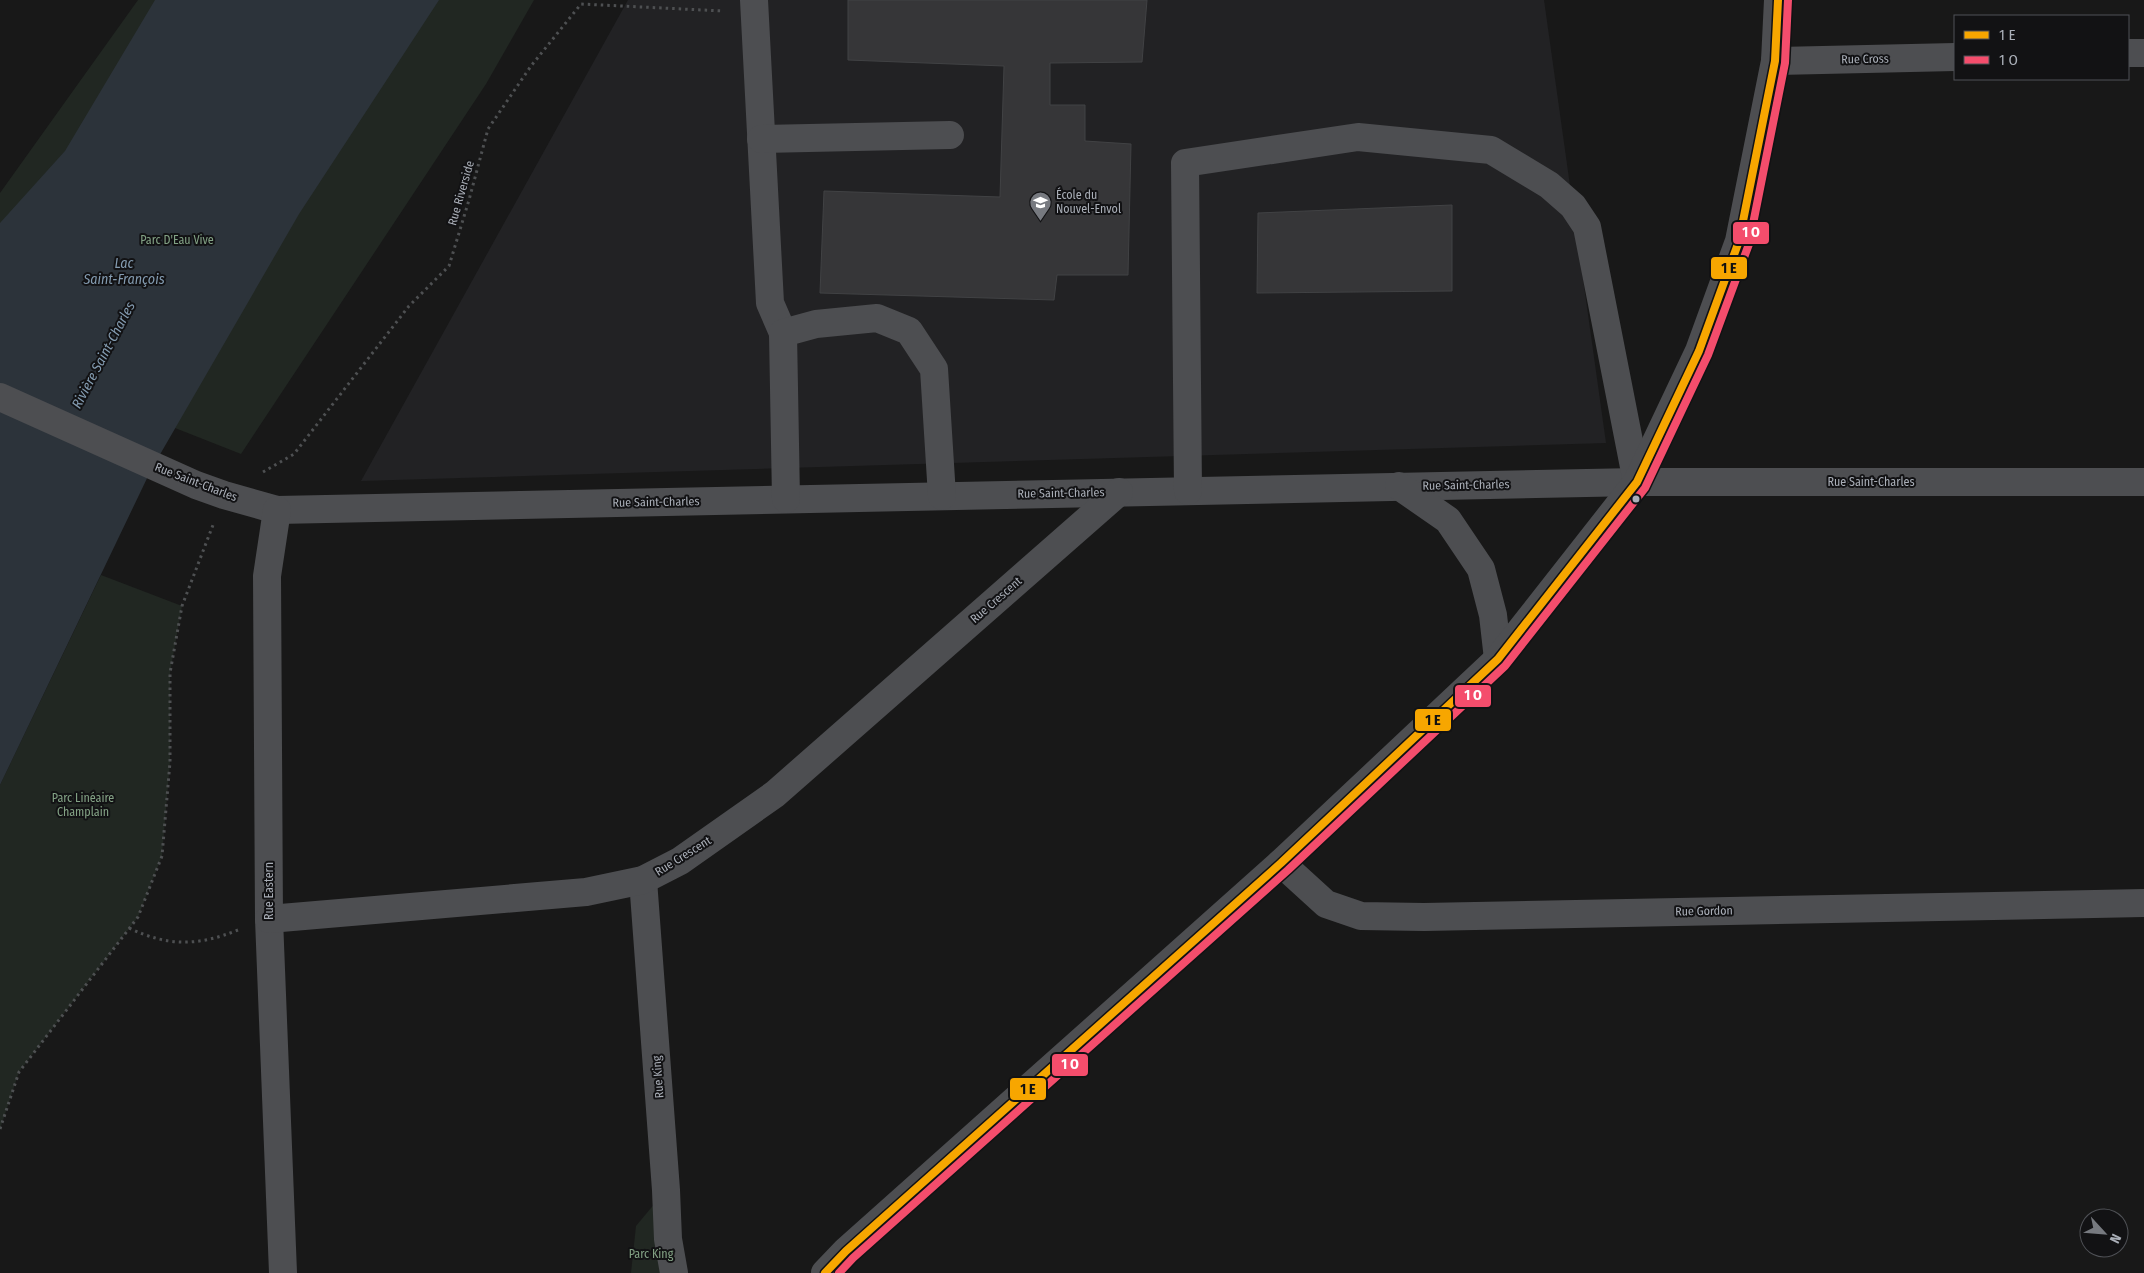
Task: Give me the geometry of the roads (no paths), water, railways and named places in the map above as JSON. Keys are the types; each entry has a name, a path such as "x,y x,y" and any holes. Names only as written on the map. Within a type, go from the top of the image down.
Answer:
{"street":[{"path":"833,1271 853,1244 1282,863 1498,659 1637,482 1699,351 1739,241 1775,61 1778,0"},
{"path":"755,6 770,302 783,333 786,499"},
{"path":"2129,53 2144,53"},
{"name":"Rue Cross","path":"1775,61 1954,57"},
{"path":"761,139 950,135"},
{"path":"1188,491 1185,163 1358,137 1491,150 1550,185 1573,206 1587,227 1637,482"},
{"path":"783,333 816,324 877,318 909,331 934,369 942,496"},
{"name":"Rue Saint-Charles","path":"0,397 196,485 277,510 1637,482 2144,482"},
{"path":"1399,486 1448,520 1481,569 1493,615 1498,659"},
{"name":"Rue Crescent","path":"269,919 586,892 643,880 680,861 775,794 1119,492"},
{"name":"Rue Eastern","path":"277,510 267,576 269,919 283,1273"},
{"name":"Rue Gordon","path":"1282,863 1326,904 1362,916 1424,917 2144,903"},
{"name":"Rue King","path":"643,880 668,1239 674,1273"}],"water":[{"name":"Lac Saint-François","path":"155,0 439,0 299,214 151,470 0,785 0,223 65,151"}],"place":[{"name":"École du Nouvel-Envol","path":"1040,221"}],"park label":[{"name":"Parc D'Eau Vive","path":"177,240"},
{"name":"Parc Linéaire Champlain","path":"83,805"},
{"name":"Parc King","path":"651,1254"}],"water label":[{"name":"Rivière Saint-Charles","path":"103,355"}]}
